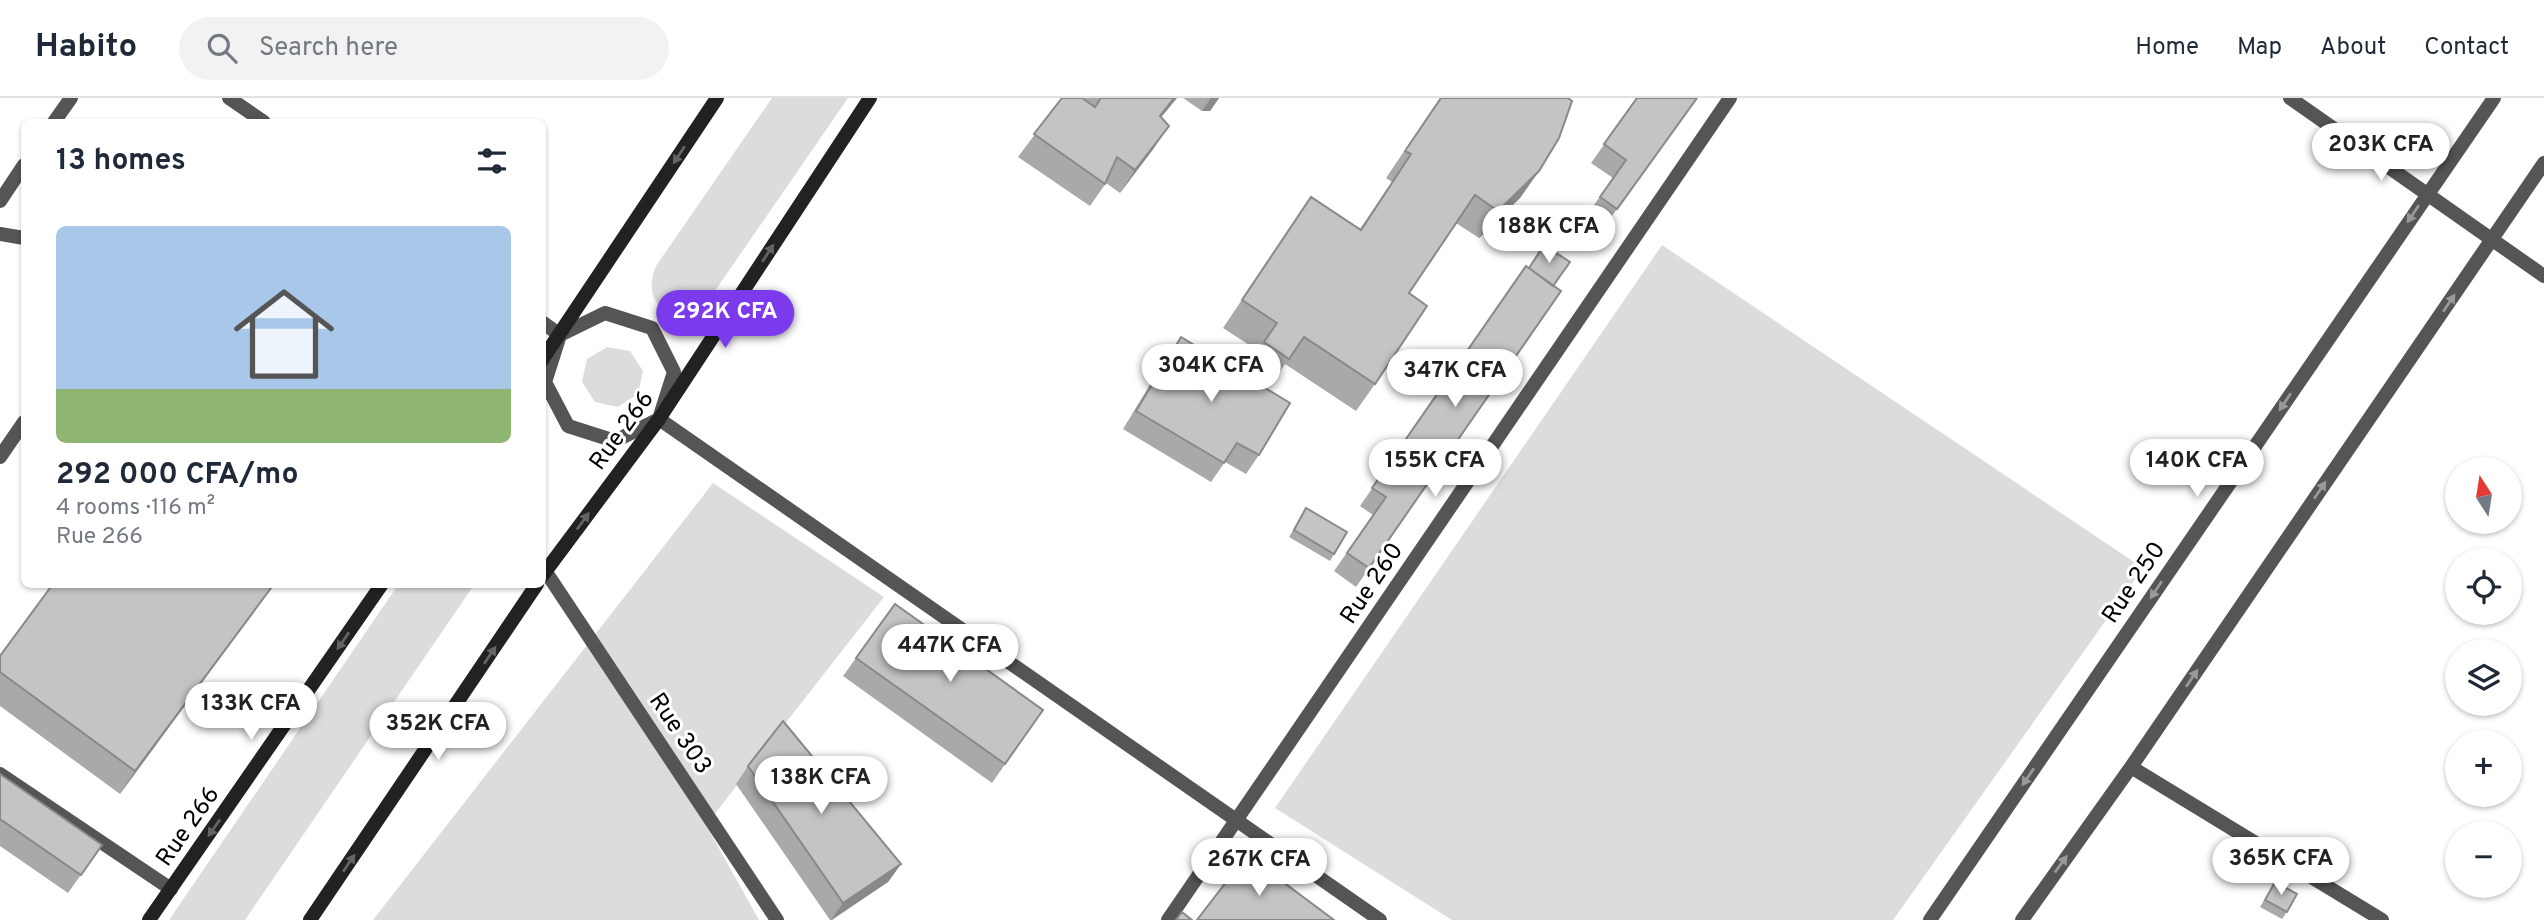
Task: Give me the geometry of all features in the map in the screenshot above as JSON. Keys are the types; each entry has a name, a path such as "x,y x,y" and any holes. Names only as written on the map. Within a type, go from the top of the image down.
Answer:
{"main road":[{"path":"546,355 717,98"},
{"name":"Rue 266","path":"546,571 659,419 870,98"},
{"name":"Rue 266","path":"149,920 379,588"},
{"path":"310,920 534,588"}],"street":[{"path":"56,119 71,98"},
{"path":"229,98 260,119"},
{"name":"Rue 260","path":"1168,920 1730,98"},
{"path":"2290,98 2544,276"},
{"name":"Rue 250","path":"1930,920 2494,98"},
{"path":"2022,920 2131,767 2544,163"},
{"path":"0,201 21,170"},
{"path":"0,234 21,238"},
{"path":"546,379 561,335 605,313 652,328 674,372 659,419 615,441 568,426 546,384"},
{"path":"546,325 561,335"},
{"path":"659,419 1380,920"},
{"path":"0,457 21,426"},
{"name":"Rue 303","path":"546,577 777,920"},
{"path":"2131,767 2382,920"},
{"path":"0,774 172,889"}],"shaded area":[{"path":"772,98 848,98 708,301 685,315 664,310 652,292 656,266"},
{"path":"1662,245 2143,568 1893,920 1452,920 1275,808"},
{"path":"607,347 630,351 643,371 638,394 618,407 595,402 582,382 587,359"},
{"path":"713,483 884,597 706,825 759,920 373,920"},
{"path":"396,588 472,588 245,920 169,920"}],"building":[{"path":"1062,98 1082,98 1095,107 1101,98 1174,98 1160,116 1169,126 1135,170 1117,157 1105,184 1034,134"},
{"path":"1441,98 1568,98 1572,101 1559,138 1539,171 1498,211 1475,195 1409,293 1427,306 1375,384 1304,337 1289,359 1264,342 1277,323 1242,300 1311,197 1361,230 1411,154 1405,151"},
{"path":"1637,98 1697,98 1617,209 1600,197 1626,160 1604,144"},
{"path":"1544,245 1570,262 1553,286 1529,268"},
{"path":"1526,266 1561,291 1369,568 1347,553 1386,497 1372,488"},
{"path":"1181,337 1290,403 1259,455 1237,443 1224,463 1136,411"},
{"path":"1306,508 1347,532 1334,554 1294,530"},
{"path":"50,588 271,588 135,771 0,672 0,656"},
{"path":"895,604 1043,710 1005,764 856,658"},
{"path":"783,721 901,864 843,903 748,766"},
{"path":"0,774 102,845 81,875 0,819"},
{"path":"1247,855 1334,920 1197,920"},
{"path":"2275,882 2297,894 2287,912 2265,900"},
{"path":"1182,912 1192,920 1176,920"}]}
